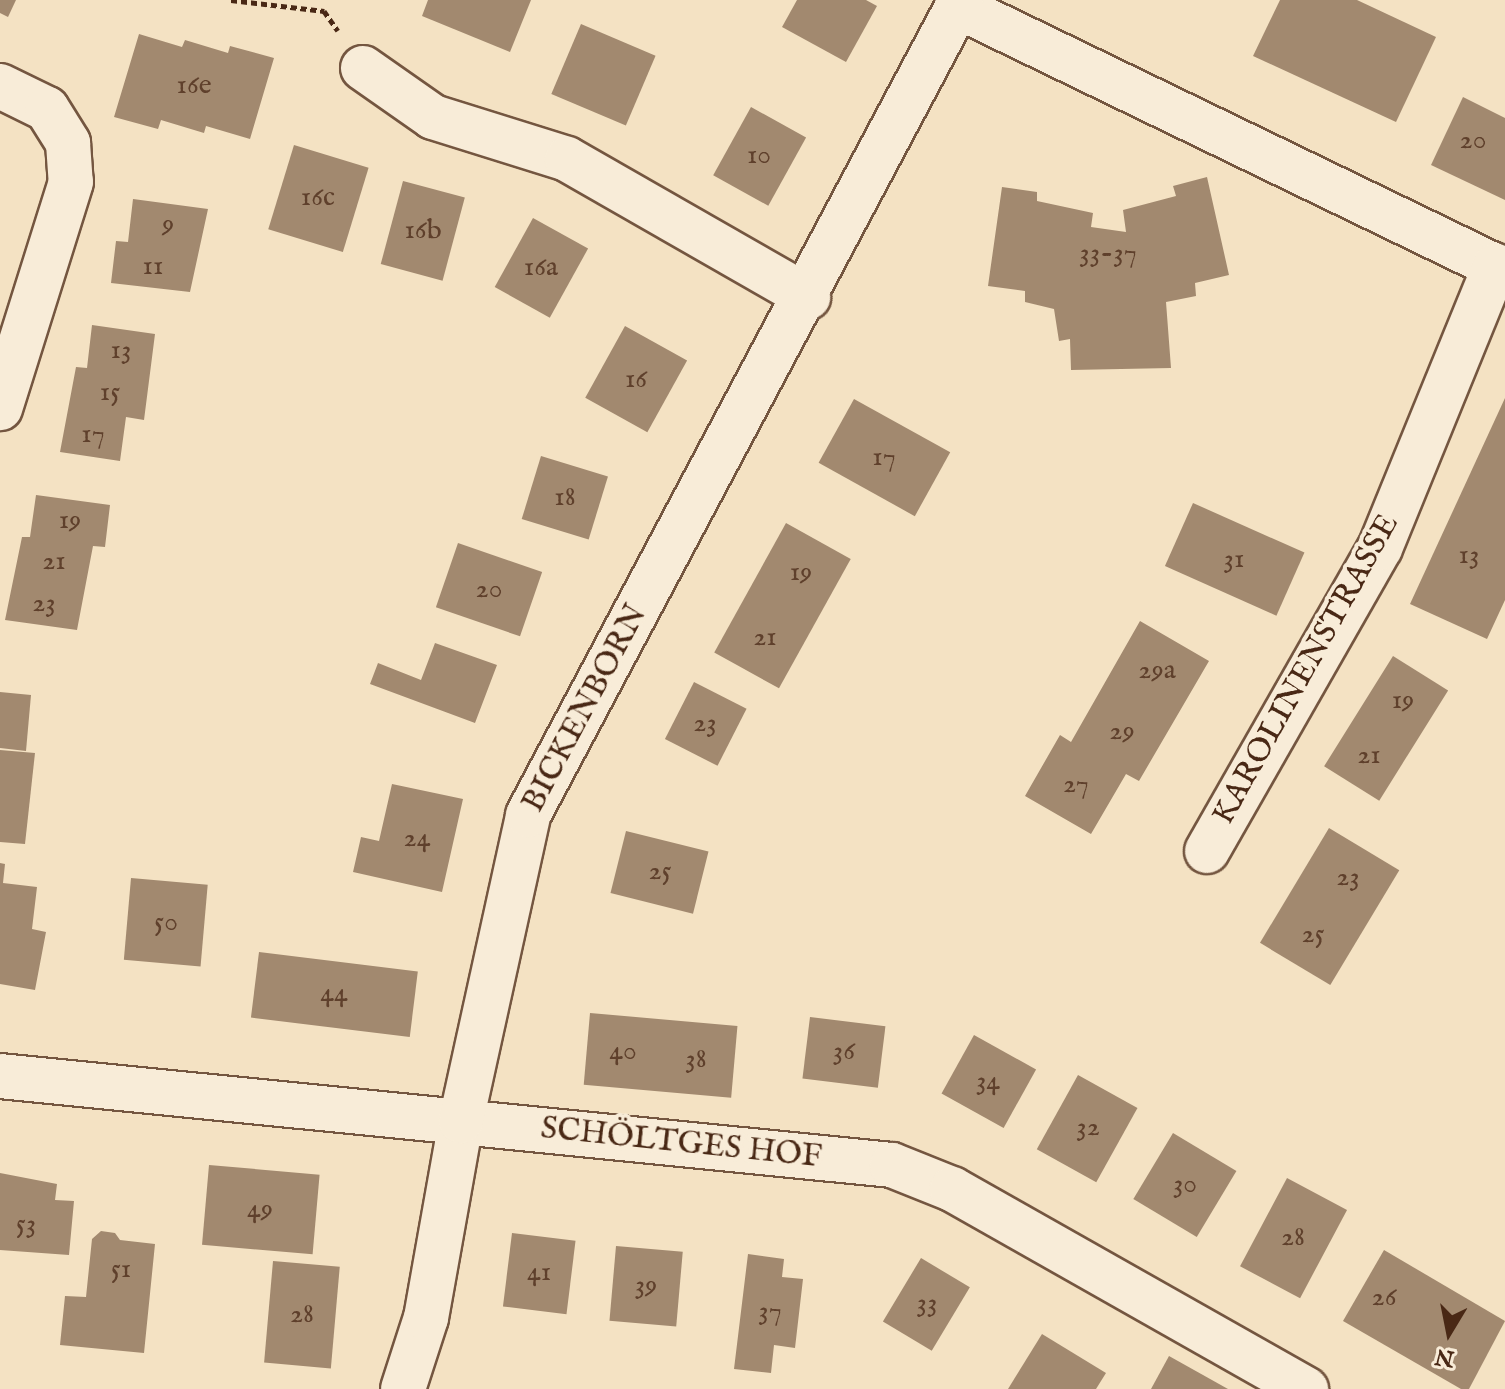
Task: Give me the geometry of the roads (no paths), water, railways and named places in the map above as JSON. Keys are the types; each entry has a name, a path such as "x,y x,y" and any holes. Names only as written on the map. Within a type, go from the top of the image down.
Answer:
{"street":[{"name":"KAROLINENSTRASSE","path":"959,3 1500,269 1380,548 1207,851"},
{"name":"BICKENBORN","path":"403,1389 426,1318 461,1121 528,815 808,297 959,3"},
{"path":"363,68 433,117 567,159 808,297"},
{"path":"0,86 47,109 68,143 71,182 0,408"},
{"name":"SCHÖLTGES HOF","path":"0,1076 892,1165 952,1189 1306,1389"}]}
